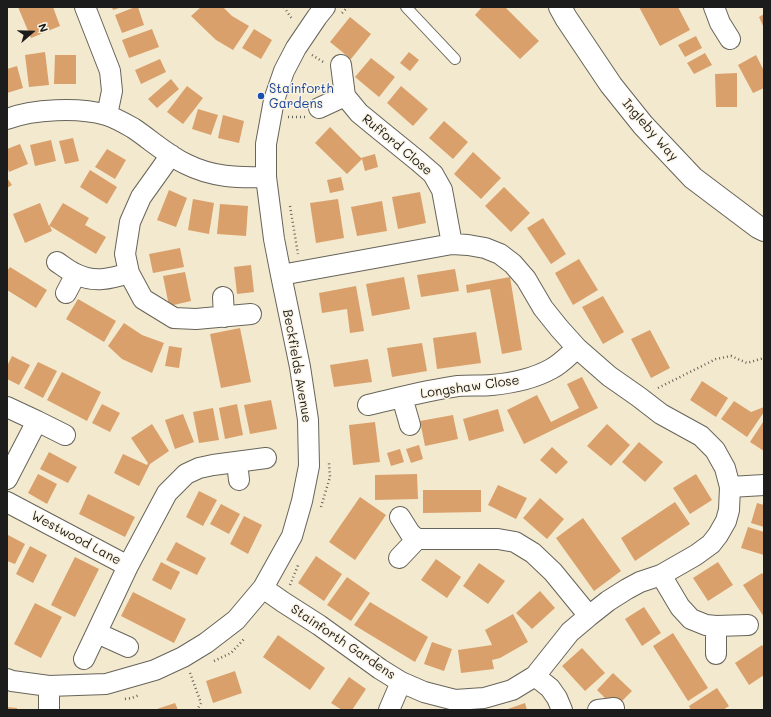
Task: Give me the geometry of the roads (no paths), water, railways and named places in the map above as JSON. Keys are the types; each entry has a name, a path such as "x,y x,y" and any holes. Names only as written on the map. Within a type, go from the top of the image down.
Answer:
{"street":[{"path":"85,7 110,71 112,91 107,115"},
{"name":"Ingleby Way","path":"560,7 611,85 642,125 693,178 764,230"},
{"path":"716,8 720,23 730,39"},
{"name":"Beckfields Avenue","path":"7,679 49,686 106,684 155,670 190,666 206,643 236,620 263,588 292,536 302,501 309,466 308,420 300,367 281,275 266,177 266,144 274,100 284,71 296,48 317,17 332,12"},
{"name":"Rufford Close","path":"341,65 346,96 359,113 433,174 442,190 452,244"},
{"path":"319,108 346,96"},
{"path":"7,119 15,116 40,112 64,110 87,111 107,115 132,128 186,164 209,173 227,177 266,177"},
{"path":"171,155 141,198 130,222 125,254 129,273 143,299 174,318 196,319 251,314"},
{"name":"Stainforth Gardens","path":"263,588 401,682 424,692 455,700 484,698 512,690 535,676 570,632 608,601 640,582 661,575 696,555 711,544 726,521 729,510 730,487 726,468 715,450 701,436 661,414 640,397 609,376 577,348 543,308 526,279 513,264 500,254 485,248 452,244 281,275"},
{"path":"57,262 76,274 96,280 113,278 129,273"},
{"path":"66,293 76,274"},
{"path":"223,297 224,317"},
{"name":"Longshaw Close","path":"368,405 459,386 492,385 520,381 552,369 577,348"},
{"name":"Longshaw Close","path":"402,398 410,425"},
{"path":"7,407 65,435"},
{"path":"7,479 37,421"},
{"name":"Westwood Lane","path":"7,502 128,566 167,493 186,474 199,468 213,465 238,471 266,458"},
{"path":"730,487 764,486"},
{"path":"400,517 410,533 417,539 498,539 515,542 534,553 553,572 590,616"},
{"path":"399,558 417,539"},
{"path":"84,659 128,566"},
{"path":"661,575 680,607 691,619 706,625 748,625"},
{"path":"716,626 716,654"},
{"path":"97,633 128,647"},
{"path":"535,676 550,688 557,698 562,710"},
{"path":"389,710 401,682"},
{"path":"49,686 49,710"}],"lane":[{"path":"406,7 455,58"}],"place":[{"name":"Stainforth Gardens","path":"261,96"}]}
